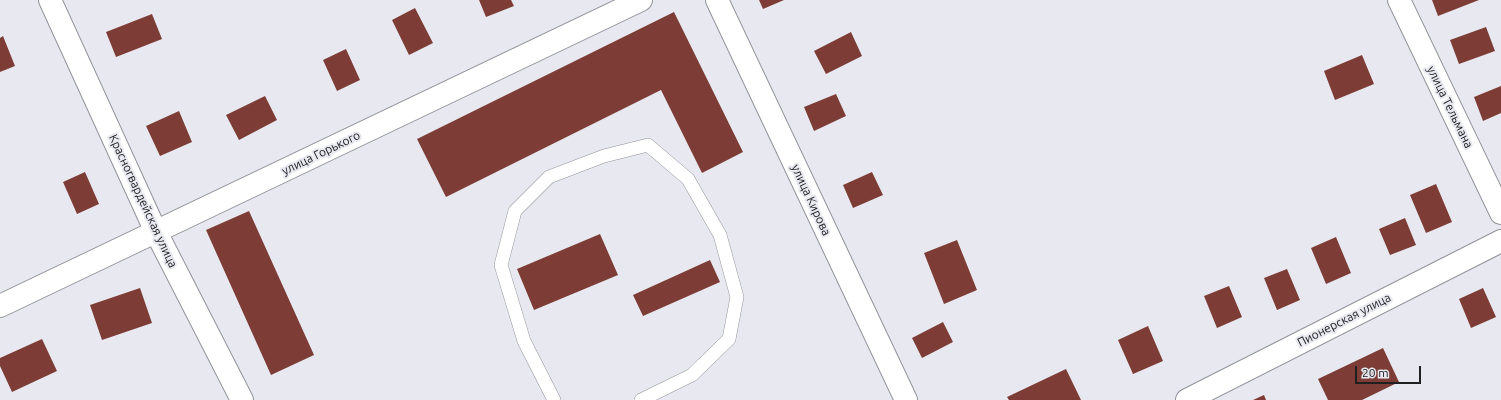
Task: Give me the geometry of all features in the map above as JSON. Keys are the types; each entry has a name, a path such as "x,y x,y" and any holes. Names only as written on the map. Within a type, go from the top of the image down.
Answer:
{"street":[{"name":"Красногвардейская улица","path":"50,0 156,232 242,400"},
{"name":"улица Горького","path":"0,306 641,0"},
{"name":"улица Кирова","path":"717,0 906,400"},
{"name":"улица Тельмана","path":"1399,0 1501,213"},
{"name":"Пионерская улица","path":"1186,400 1501,241"}],"lane":[{"path":"554,400 524,341 501,265 514,211 549,177 604,156 648,145 688,179 720,235 737,297 729,339 692,375 641,400"}],"building":[{"path":"479,0 511,0 514,6 486,17"},
{"path":"759,0 784,0 763,9"},
{"path":"1432,0 1479,0 1438,16"},
{"path":"415,8 433,43 409,55 392,20"},
{"path":"674,12 743,152 702,173 661,90 446,197 417,139"},
{"path":"152,14 162,39 116,57 106,32"},
{"path":"1486,27 1495,51 1459,64 1450,40"},
{"path":"851,32 862,56 826,74 814,51"},
{"path":"3,36 15,66 0,72 0,38"},
{"path":"346,49 360,80 337,91 323,60"},
{"path":"1362,55 1374,84 1335,100 1324,71"},
{"path":"1501,86 1501,113 1483,121 1474,97"},
{"path":"836,94 846,116 814,131 804,107"},
{"path":"265,96 277,120 239,140 226,115"},
{"path":"179,111 192,142 160,156 146,126"},
{"path":"85,172 99,204 77,214 63,182"},
{"path":"872,172 883,195 853,208 843,185"},
{"path":"1436,184 1452,222 1426,233 1410,195"},
{"path":"249,211 314,355 271,375 206,230"},
{"path":"1405,218 1416,245 1390,255 1379,229"},
{"path":"600,234 618,275 534,310 517,269"},
{"path":"1336,237 1351,273 1326,284 1311,248"},
{"path":"957,240 977,290 944,304 924,253"},
{"path":"710,260 720,282 643,316 633,295"},
{"path":"1287,269 1300,300 1277,310 1264,278"},
{"path":"1229,286 1242,317 1217,328 1204,296"},
{"path":"140,288 152,323 102,340 90,305"},
{"path":"1483,288 1496,317 1471,328 1459,299"},
{"path":"943,322 953,342 922,358 912,338"},
{"path":"1148,326 1163,361 1133,374 1118,340"},
{"path":"42,339 57,371 12,392 0,366 0,358"},
{"path":"1383,348 1399,382 1362,400 1328,400 1318,379"},
{"path":"1066,369 1081,400 1009,400 1007,397"},
{"path":"1264,395 1266,400 1253,400"}]}
